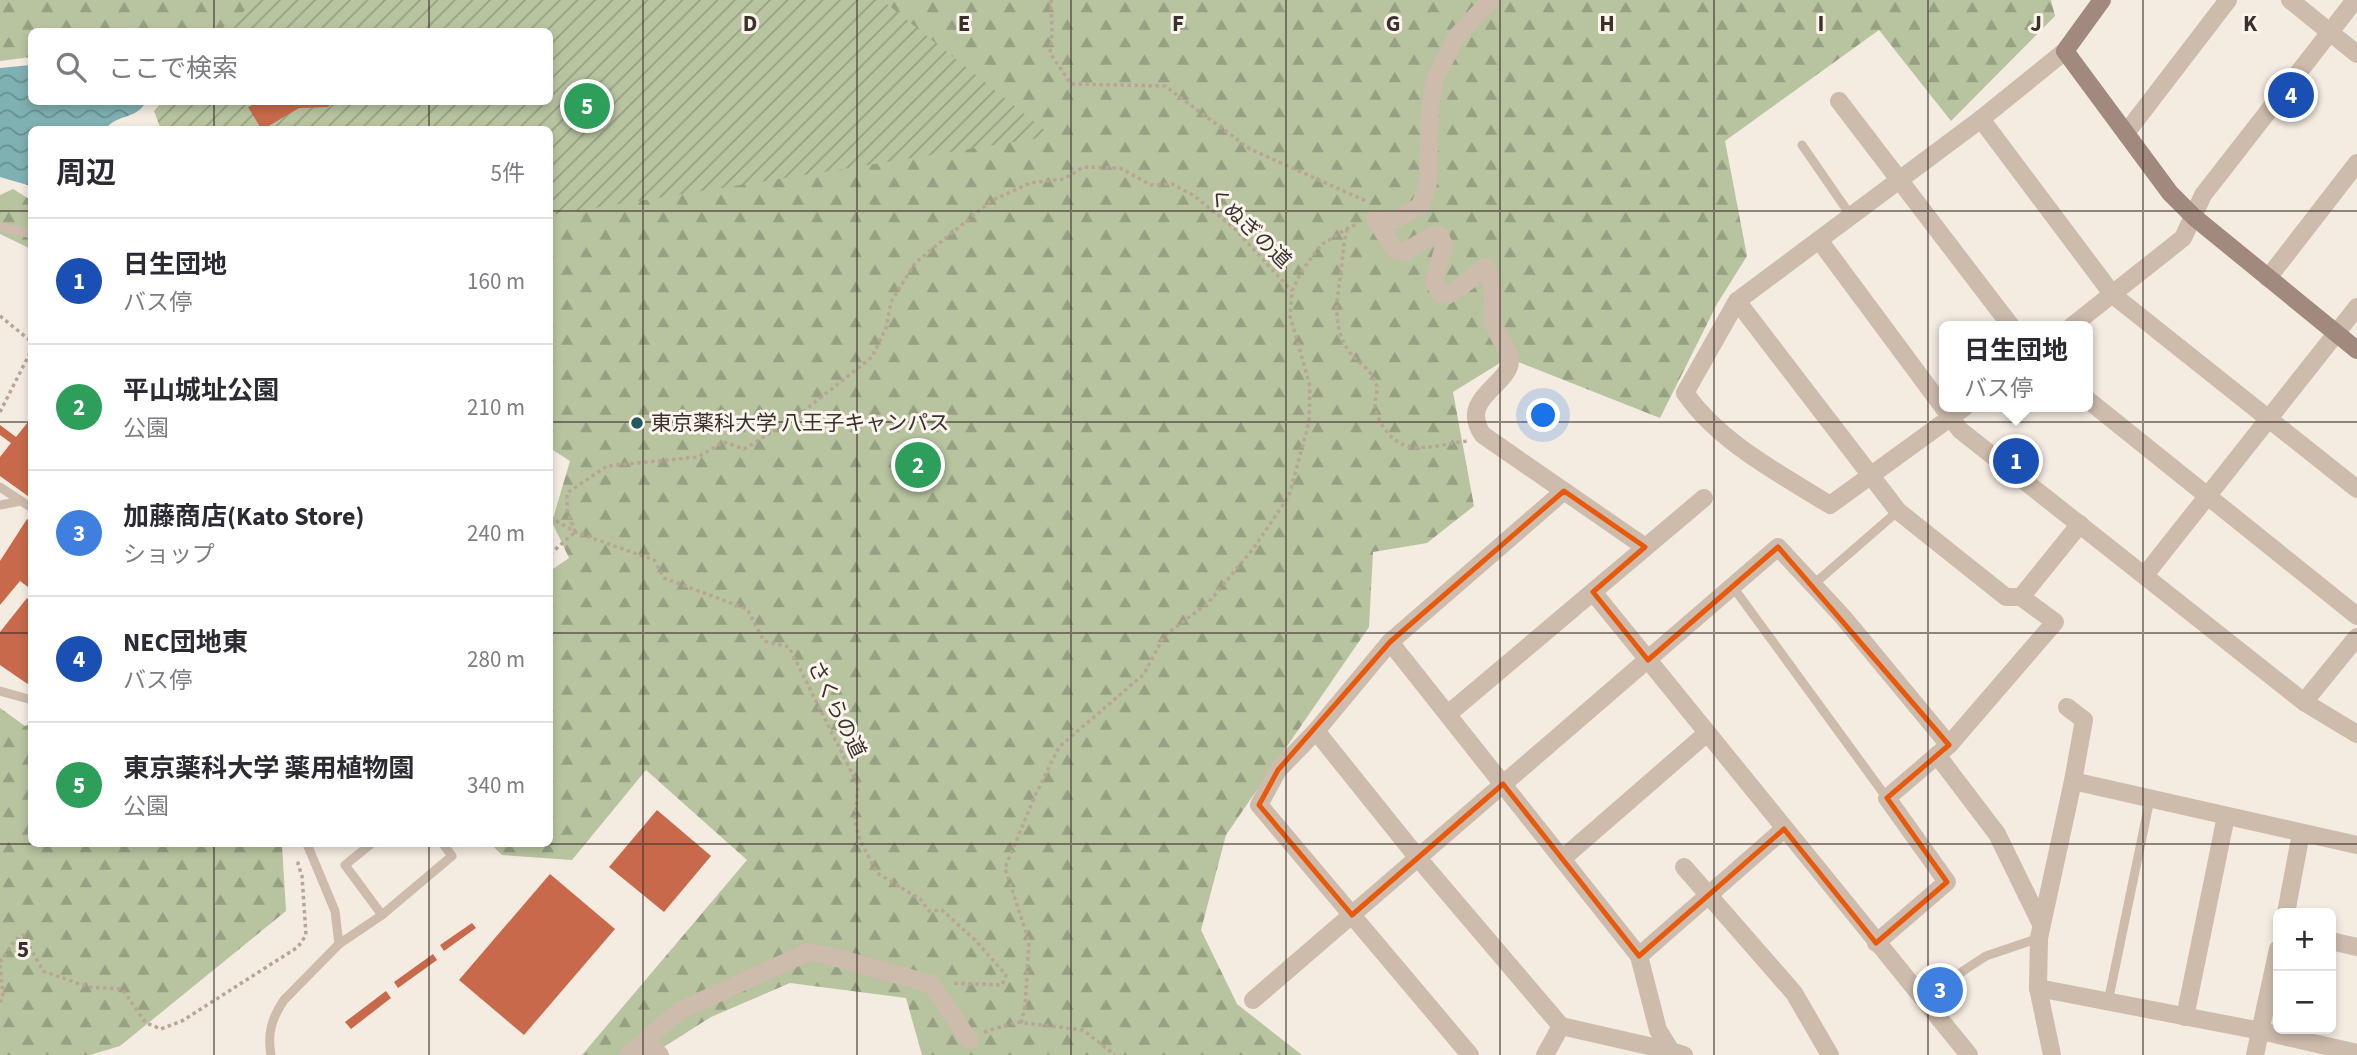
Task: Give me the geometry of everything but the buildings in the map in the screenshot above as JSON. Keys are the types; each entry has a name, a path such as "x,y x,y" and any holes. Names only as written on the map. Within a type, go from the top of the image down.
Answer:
{"street":[{"path":"1374,219 1395,220 1420,206 1428,183 1430,107 1435,78 1458,36 1491,0"},
{"path":"2102,0 2065,51 1981,119 1737,301 1685,393 1697,410 1745,452 1830,506 1957,412 1960,430 2304,702 2357,734"},
{"path":"2126,133 2228,0"},
{"path":"2290,0 2357,54"},
{"path":"2079,321 2183,238 2203,195 2355,0"},
{"path":"2065,51 2170,193 2194,218 2357,350"},
{"path":"1839,101 2007,321"},
{"path":"1981,119 2113,295 2357,489"},
{"path":"2267,278 2357,163"},
{"path":"1374,219 1395,250 1405,252 1431,236 1440,236 1444,246 1434,281 1440,293 1448,295 1485,267 1490,274 1494,301 1493,321 1510,360 1507,369 1480,402 1475,417 1476,426 1483,435 1646,547"},
{"path":"1819,240 1939,390"},
{"path":"1737,301 1898,511 2006,597 2021,597 2055,622 1943,750 1887,797 1947,882 1876,943"},
{"path":"2145,575 2357,307"},
{"path":"2093,404 2357,616"},
{"path":"1470,1055 1259,805 1278,770 1316,731 1390,642 1564,491"},
{"path":"1448,714 1704,498"},
{"path":"2021,597 2080,524"},
{"path":"1253,1000 1778,547 1814,584 1943,750 1997,834 2040,931"},
{"path":"1592,592 1969,1055"},
{"path":"2304,702 2357,636"},
{"path":"1390,642 1639,956 1658,1030 1675,1054"},
{"path":"2052,1055 2038,988 2040,931 2084,720 2067,707"},
{"path":"1316,731 1418,858 1561,1026 1675,1054"},
{"path":"1562,859 1707,733"},
{"path":"2073,781 2357,845"},
{"path":"2185,1017 2226,816"},
{"path":"1639,956 1784,829"},
{"path":"2287,908 2301,833"},
{"path":"1684,867 1794,993 1830,1055"},
{"path":"2336,942 2357,947"},
{"path":"628,1055 679,1011 808,952 931,984 970,1040"},
{"path":"2255,1055 2273,971"},
{"path":"2038,988 2261,1031 2357,1054"},
{"path":"1545,1055 1561,1026"},
{"path":"643,1042 660,1055"}],"lane":[{"path":"1802,145 1852,216"},
{"path":"0,227 28,233"},
{"path":"0,487 28,505"},
{"path":"0,505 21,501"},
{"path":"1814,584 1898,511"},
{"path":"1733,587 1887,797"},
{"path":"0,691 28,699"},
{"path":"2108,1002 2150,799"},
{"path":"308,847 335,911 339,944"},
{"path":"366,847 345,865 382,915"},
{"path":"271,1055 269,1032 284,1000 339,944 382,915 452,856 445,847"},
{"path":"1926,1002 1986,956 2040,931"}],"path":[{"path":"1051,0 1050,53 1072,84 1165,86 1250,149 1402,216"},
{"name":"くぬぎの道","path":"575,532 567,510 566,493 607,466 698,457 724,442 744,449 795,418 872,357 886,328 891,302 915,263 990,201 1030,183 1064,179 1083,167 1119,168 1151,185 1172,184 1193,195 1220,216 1292,291"},
{"path":"1021,1023 1025,1006 1029,942 1005,868 1034,798 1059,747 1144,674 1164,636 1208,603 1252,549 1289,496 1309,422 1310,386 1290,316 1292,291 1301,272 1321,245 1348,228 1374,219"},
{"path":"1348,228 1341,253 1336,307 1338,328 1349,353 1370,371 1378,387 1375,405 1382,425 1395,440 1421,449 1471,440 1483,435"},
{"path":"0,316 28,339"},
{"path":"0,412 28,357"},
{"name":"さくらの道","path":"553,519 575,532 654,560 664,578 747,609 764,641 789,647 858,785 855,821 860,840 877,873 920,899 929,911 942,910 975,940 1006,975 1003,985 968,982 931,984"},
{"path":"553,551 575,532"},
{"path":"0,1004 4,994 0,964 15,940 23,935 43,971 88,987 122,989 146,1023 162,1029 183,1021 298,947 306,935 302,876 298,864 301,853"},
{"path":"970,1040 976,1035 1016,1022 1083,1030 1115,1055"}],"highlighted area":[{"path":"1564,491 1645,547 1593,592 1648,660 1778,547 1949,745 1887,798 1947,882 1876,943 1784,829 1639,956 1503,784 1352,915 1259,805 1278,770 1390,642"}],"green space":[{"path":"0,0 284,0 236,28 28,28 28,57 0,61"},
{"path":"258,0 882,0 1052,136 553,215 553,126 160,126 154,111 159,105 553,105 553,28 223,28"},
{"path":"416,0 2051,0 2055,16 1951,121 1879,30 1725,141 1747,256 1717,304 1660,418 1508,358 1453,392 1474,506 1427,543 1373,552 1369,627 1226,835 1201,930 1237,1004 1302,1055 922,1055 906,998 790,983 711,1017 651,1055 582,1055 747,860 646,770 572,860 502,855 494,847 553,847 553,569 569,558 553,519 570,461 553,450 553,126 356,126 526,105 553,105 553,28 533,28"},
{"path":"13,189 28,198 28,248 0,234 0,195"},
{"path":"0,708 25,726 28,725 28,847 282,847 286,911 120,1046 90,1055 0,1055"}],"water":[{"path":"28,65 28,105 144,105 137,112 108,126 28,126 28,185 0,177 0,68"}],"place":[{"name":"NEC団地東","path":"2291,95"},
{"name":"東京薬科大学 薬用植物園","path":"587,106"},
{"name":"東京薬科大学 八王子キャンパス","path":"637,423"},
{"name":"日生団地","path":"2016,461"},
{"name":"平山城址公園","path":"918,465"},
{"name":"加藤商店(Kato Store)","path":"1940,990"}]}
